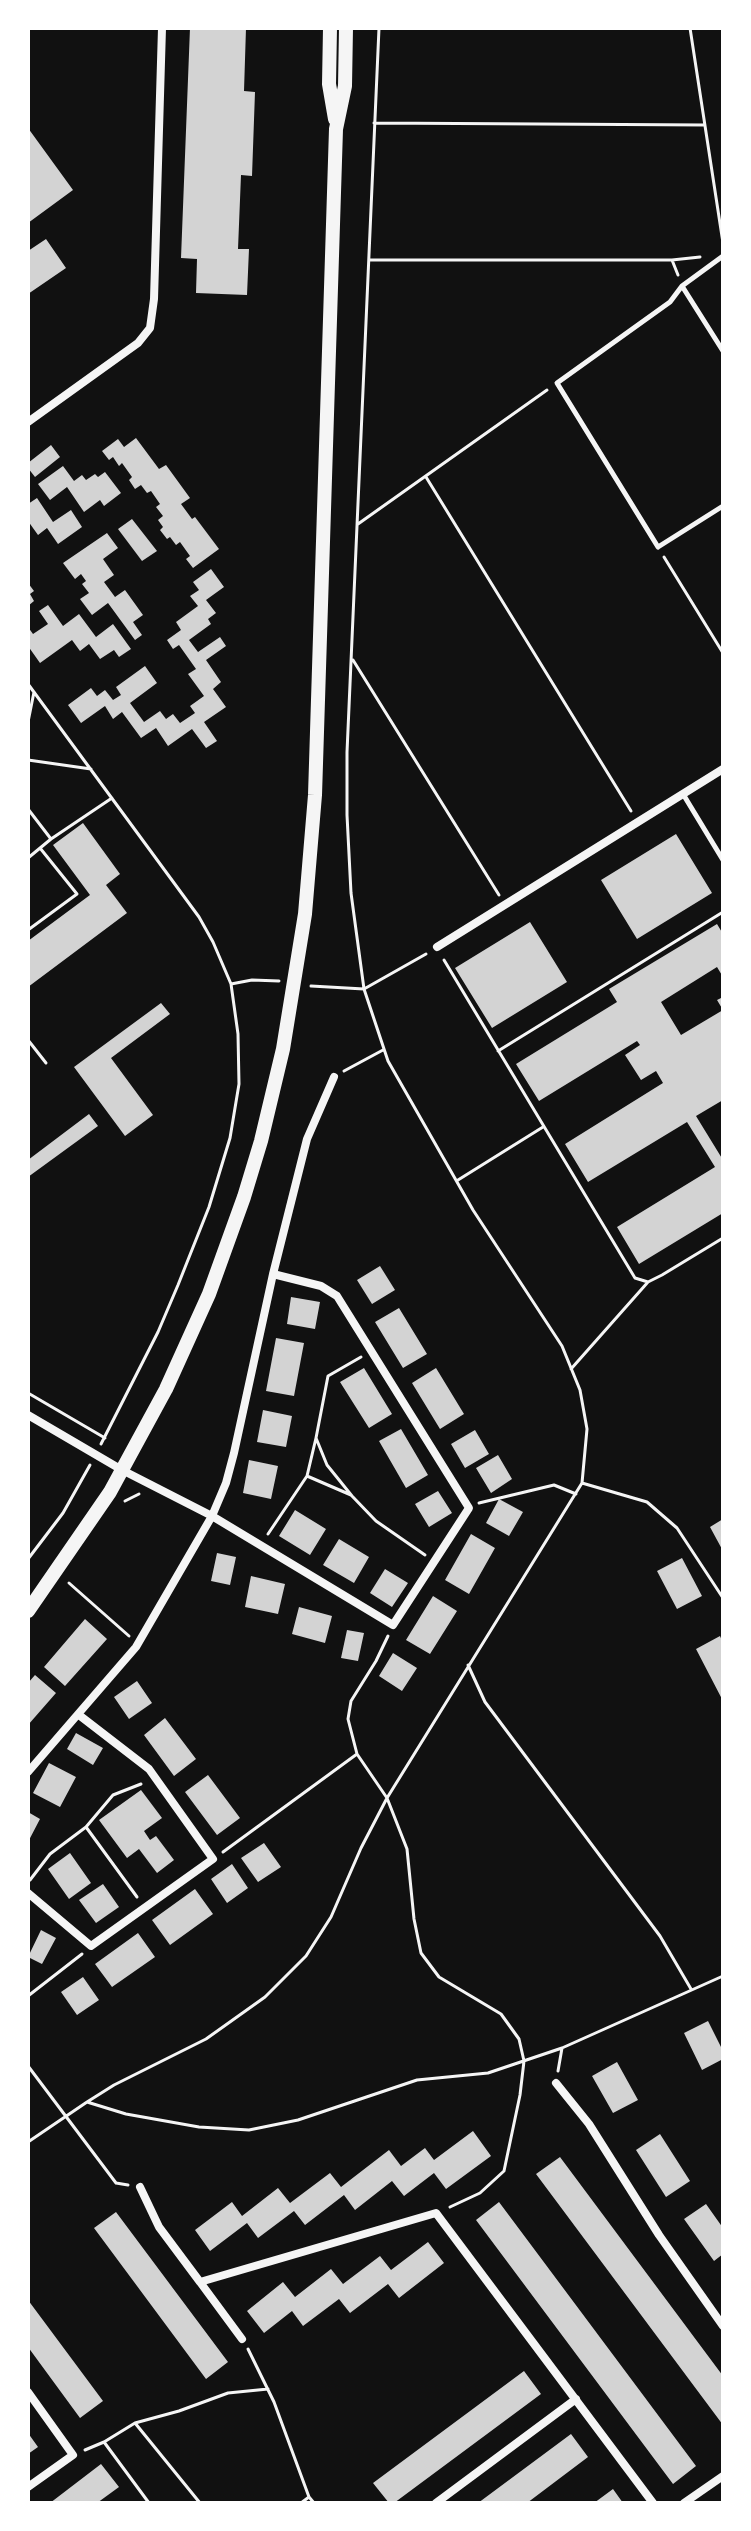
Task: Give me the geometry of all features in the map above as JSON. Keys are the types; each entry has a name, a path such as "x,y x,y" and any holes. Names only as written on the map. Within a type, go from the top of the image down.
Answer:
{"street":[{"path":"28,422 138,343 150,328 154,299 162,28"},
{"path":"330,28 329,84 336,129"},
{"path":"28,1611 77,1542 122,1470 166,1389 209,1294 261,1141 291,1008 305,914 315,795 336,129 345,86 346,28"},
{"path":"437,947 723,769"},
{"path":"28,1772 138,1644 212,1516 234,1453 273,1274 307,1139 334,1077"},
{"path":"28,1415 122,1470 212,1516 393,1625 469,1508 337,1296 321,1286 273,1274"},
{"path":"28,1893 91,1946 213,1859 149,1769 79,1715"},
{"path":"556,2083 589,2124 659,2235 723,2326"},
{"path":"140,2187 159,2227 242,2339"},
{"path":"200,2282 436,2213 653,2503"},
{"path":"28,2392 73,2455 28,2487"},
{"path":"436,2503 576,2399"},
{"path":"684,2503 723,2476"}],"lane":[{"path":"723,256 682,286 670,302 557,383 658,547 723,506"},
{"path":"682,286 723,351"},
{"path":"683,794 723,860"}],"path":[{"path":"28,2142 114,2085 206,2039 265,1997 306,1956 331,1917 387,1798 582,1483 587,1429 580,1390 562,1346 456,1181 383,1050 364,989 351,893 347,752 379,28"},
{"path":"690,28 723,243"},
{"path":"374,123 705,125"},
{"path":"369,260 672,260 710,256"},
{"path":"672,260 682,286"},
{"path":"358,524 557,383"},
{"path":"426,477 638,822"},
{"path":"658,547 723,653"},
{"path":"352,659 505,905"},
{"path":"28,684 199,917 213,942 231,984 238,1034 239,1084 230,1138 209,1207 158,1332 63,1513 28,1559"},
{"path":"28,722 34,692"},
{"path":"28,760 91,769"},
{"path":"28,858 112,798"},
{"path":"28,809 51,839"},
{"path":"28,930 77,894 40,848"},
{"path":"498,1051 723,912"},
{"path":"305,985 364,989 437,947 635,1278 648,1282"},
{"path":"231,984 252,980 290,982"},
{"path":"28,1040 46,1063"},
{"path":"334,1077 383,1050"},
{"path":"456,1181 543,1127"},
{"path":"571,1369 648,1282 723,1238"},
{"path":"260,1545 307,1476 328,1376 370,1351"},
{"path":"28,1393 105,1438"},
{"path":"316,1438 327,1465 376,1521 435,1561"},
{"path":"307,1476 352,1496"},
{"path":"582,1483 647,1502 677,1528 723,1598"},
{"path":"469,1508 554,1485 576,1494"},
{"path":"125,1500 133,1495 145,1495"},
{"path":"69,1582 138,1644"},
{"path":"393,1625 376,1661 351,1701 348,1719 357,1754 387,1798 407,1849 414,1919 421,1953 439,1977 501,2014 519,2039 524,2061 504,2171 480,2193 436,2213"},
{"path":"468,1665 485,1702 660,1936 691,1989"},
{"path":"213,1859 357,1754"},
{"path":"28,1883 50,1854 86,1827 113,1795 144,1783 149,1769"},
{"path":"86,1827 145,1907"},
{"path":"28,1996 69,1967 91,1946"},
{"path":"87,2102 126,2114 199,2127 249,2130 298,2120 417,2080 488,2073 562,2048 723,1976"},
{"path":"556,2083 562,2048"},
{"path":"28,2066 116,2183 140,2187"},
{"path":"242,2339 268,2389 314,2503"},
{"path":"73,2455 104,2442 135,2423 228,2393 268,2389"},
{"path":"135,2423 200,2503"},
{"path":"104,2442 149,2503"},
{"path":"301,2503 309,2497"}],"building":[{"path":"190,28 246,28 244,91 255,92 252,176 241,175 238,249 249,249 247,295 196,293 197,259 181,258"},
{"path":"28,128 73,190 28,223"},
{"path":"46,239 66,268 28,294 28,251"},
{"path":"136,438 159,469 166,465 190,498 181,504 219,549 193,568 186,559 190,556 180,542 176,545 160,530 163,527 158,520 163,516 156,507 160,504 151,491 147,493 141,485 135,489 129,480 132,477 122,463 119,466 113,457 109,460 102,451 118,439 124,447"},
{"path":"51,445 60,457 35,477 28,463"},
{"path":"63,466 74,481 82,475 86,480 105,472 121,493 104,506 100,500 84,512 67,487 50,500 38,484"},
{"path":"37,498 53,522 71,510 82,527 58,544 47,528 38,535 28,521 28,504"},
{"path":"132,519 157,551 142,561 118,529"},
{"path":"107,533 118,548 103,559 114,575 104,582 115,597 125,590 143,615 133,622 142,635 135,640 108,603 92,615 80,599 89,593 82,584 86,581 81,574 75,579 63,563"},
{"path":"211,569 224,587 206,600 216,613 208,619 211,624 189,640 198,652 220,637 226,646 206,660 221,682 213,689 226,707 204,722 217,741 206,748 192,729 168,746 156,728 141,738 122,712 113,719 105,706 81,723 68,705 91,688 97,696 105,690 113,700 121,695 116,687 145,666 157,683 130,703 144,722 160,711 166,719 173,714 180,723 195,713 190,706 204,696 188,674 196,669 179,645 173,649 167,640 181,630 176,622 198,606 190,596 199,590 193,582"},
{"path":"28,583 34,591 30,594 34,601 28,606"},
{"path":"48,605 63,626 79,614 96,637 113,624 131,649 119,657 114,650 100,659 89,644 80,651 72,640 40,663 28,646 28,627 33,634 48,624 39,611"},
{"path":"83,823 120,874 106,885 127,913 28,987 28,941 90,895 53,845"},
{"path":"676,834 712,893 637,939 601,880"},
{"path":"530,922 567,982 492,1028 455,968"},
{"path":"717,924 723,934 723,977 717,967 661,1002 681,1035 723,1010 723,1100 696,1116 723,1160 723,1213 639,1264 617,1227 715,1167 687,1122 588,1182 565,1144 663,1083 656,1071 641,1080 625,1055 640,1045 637,1041 539,1101 516,1064 617,1002 609,989"},
{"path":"161,1003 170,1014 111,1058 153,1115 125,1136 74,1067"},
{"path":"89,1114 98,1126 28,1177 28,1160"},
{"path":"380,1266 395,1290 372,1304 357,1280"},
{"path":"291,1297 320,1302 315,1329 287,1324"},
{"path":"399,1308 427,1354 403,1368 375,1322"},
{"path":"276,1338 304,1343 294,1396 266,1391"},
{"path":"364,1368 392,1414 369,1428 340,1382"},
{"path":"436,1368 464,1414 440,1429 412,1383"},
{"path":"263,1410 292,1416 286,1447 257,1442"},
{"path":"401,1429 428,1475 406,1488 379,1441"},
{"path":"475,1430 489,1454 465,1468 451,1444"},
{"path":"498,1455 512,1479 491,1493 476,1468"},
{"path":"249,1460 278,1466 271,1499 243,1493"},
{"path":"438,1491 452,1513 429,1527 415,1504"},
{"path":"499,1499 523,1512 509,1536 486,1523"},
{"path":"295,1510 326,1529 310,1555 279,1536"},
{"path":"723,1519 723,1551 710,1527"},
{"path":"471,1534 495,1548 469,1594 445,1580"},
{"path":"339,1539 369,1557 354,1583 323,1565"},
{"path":"217,1553 236,1557 230,1585 211,1581"},
{"path":"682,1558 702,1596 677,1609 657,1571"},
{"path":"385,1569 408,1583 392,1607 370,1593"},
{"path":"251,1576 285,1584 278,1614 245,1607"},
{"path":"433,1596 457,1611 430,1654 406,1640"},
{"path":"299,1607 332,1616 325,1643 292,1634"},
{"path":"85,1619 107,1639 65,1686 44,1667"},
{"path":"347,1630 364,1633 358,1661 341,1658"},
{"path":"720,1636 723,1643 723,1701 696,1649"},
{"path":"393,1653 417,1668 402,1691 379,1676"},
{"path":"35,1675 56,1693 28,1725 28,1683"},
{"path":"137,1681 152,1703 129,1719 114,1697"},
{"path":"165,1718 196,1759 174,1776 144,1735"},
{"path":"76,1733 103,1748 93,1765 67,1749"},
{"path":"49,1763 76,1777 60,1807 33,1793"},
{"path":"208,1775 240,1818 217,1835 185,1792"},
{"path":"141,1790 162,1818 144,1831 150,1840 156,1836 174,1860 157,1873 139,1849 127,1858 99,1820"},
{"path":"28,1812 40,1819 28,1842"},
{"path":"264,1843 281,1867 258,1882 241,1858"},
{"path":"70,1853 91,1883 69,1899 48,1869"},
{"path":"232,1864 248,1888 227,1903 211,1879"},
{"path":"103,1884 119,1907 96,1923 79,1900"},
{"path":"195,1889 213,1914 170,1945 152,1920"},
{"path":"41,1930 56,1938 42,1964 28,1957"},
{"path":"138,1933 155,1957 112,1987 95,1964"},
{"path":"83,1977 99,2000 77,2015 61,1992"},
{"path":"708,2021 723,2051 723,2059 702,2070 684,2033"},
{"path":"617,2062 638,2100 613,2113 592,2076"},
{"path":"473,2131 491,2156 446,2189 434,2173 404,2196 392,2181 355,2210 344,2195 305,2225 294,2211 258,2238 247,2223 210,2251 195,2230 232,2202 242,2216 278,2188 290,2203 330,2173 341,2187 389,2150 401,2166 425,2148 434,2160"},
{"path":"660,2134 690,2181 666,2197 636,2150"},
{"path":"560,2157 723,2376 723,2425 536,2174"},
{"path":"499,2202 696,2466 673,2484 476,2220"},
{"path":"706,2204 723,2228 723,2254 714,2261 684,2219"},
{"path":"116,2212 228,2362 206,2379 94,2228"},
{"path":"428,2242 444,2263 399,2298 388,2284 350,2313 339,2299 303,2326 292,2311 264,2333 247,2311 283,2282 295,2297 331,2269 343,2284 380,2256 391,2270"},
{"path":"28,2300 103,2401 80,2418 28,2347"},
{"path":"524,2371 541,2394 394,2503 389,2503 373,2483"},
{"path":"28,2433 38,2447 28,2454"},
{"path":"571,2434 588,2457 527,2503 478,2503"},
{"path":"101,2464 119,2487 97,2503 50,2503"},
{"path":"613,2489 623,2503 594,2503"}]}
